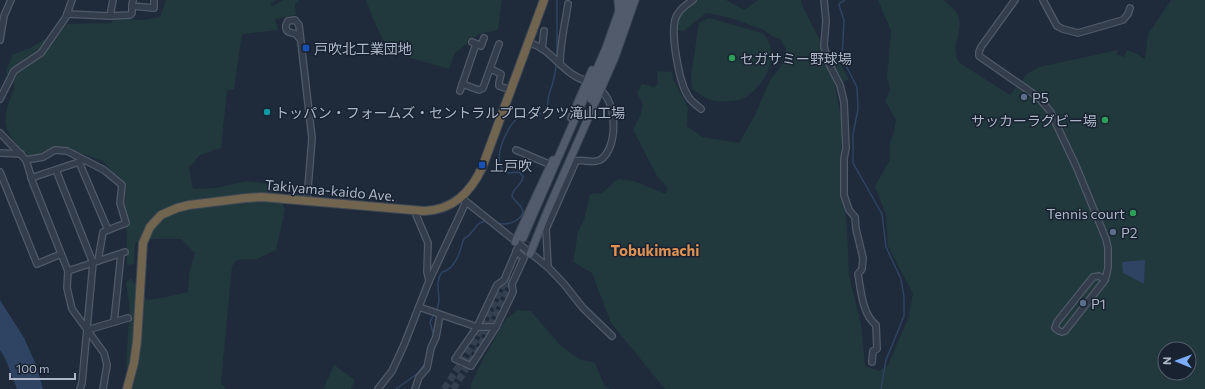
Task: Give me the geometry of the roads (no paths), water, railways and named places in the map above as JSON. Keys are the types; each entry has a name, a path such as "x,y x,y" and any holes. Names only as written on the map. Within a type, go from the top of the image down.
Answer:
{"highway":[{"name":"Takiyama-kaido Ave.","path":"127,389 134,362 142,248 146,235 154,221 169,211 189,205 246,198 262,197 307,200 427,211 438,209 464,200 482,168 544,0"}],"main road":[{"path":"618,0 619,15"},
{"path":"623,0 619,15 606,48 526,240 606,64 629,0"},
{"path":"530,254 573,160 600,90 615,57 634,0"},
{"path":"517,243 597,58 606,48"}],"street":[{"path":"0,40 4,16 11,0"},
{"path":"0,98 14,72 41,53 67,14 72,0"},
{"path":"110,16 113,0"},
{"path":"67,14 110,16 130,15 132,13 132,3 154,8 154,0"},
{"path":"693,0 682,8 675,19 674,43 682,84 688,97 701,109"},
{"path":"824,0 826,21 824,46 828,62 840,85 845,114 846,148 844,159 844,195 849,210 855,217 856,229 863,258 862,269 858,274 863,303 872,322 876,325 877,349 873,351 872,362"},
{"path":"1014,0 981,47 978,52 979,56 1038,98 1050,111 1076,166 1106,239 1108,248 1108,268 1105,280 1065,331 1062,332 1055,328 1057,322 1093,277 1099,276 1105,280"},
{"path":"1043,0 1057,26 1075,33 1123,20 1128,14 1130,8"},
{"path":"559,64 560,44 565,27 568,4"},
{"path":"542,49 544,31"},
{"path":"460,91 474,43 481,46 484,38"},
{"path":"300,40 312,138 307,200"},
{"path":"528,42 542,49 572,74 587,81"},
{"path":"462,84 479,90 482,89 491,69 499,44"},
{"path":"491,69 501,74 499,83 500,86 511,90"},
{"path":"548,268 546,229 573,160 591,162 599,160 604,156 612,143 613,118 605,94 600,90"},
{"path":"0,92 0,98"},
{"path":"0,133 26,160 31,178 68,271 67,288 72,309 86,330 102,349 106,357 107,365 103,389"},
{"path":"26,160 43,157 56,150 67,151 82,161 109,174 122,186 120,203 126,223 103,232 96,262 86,330 82,383 80,389"},
{"path":"516,150 551,165"},
{"path":"0,153 21,154"},
{"path":"31,178 82,161"},
{"path":"82,161 108,230"},
{"path":"56,170 96,262"},
{"path":"0,172 37,264 61,254"},
{"path":"378,389 392,371 404,345 429,281 464,200 548,268 564,284 583,308 612,336"},
{"path":"414,210 428,243 427,272 429,281"},
{"path":"516,252 524,258 512,284 513,292 496,327 472,366 455,359 477,327 497,285 504,280 516,252 517,243"},
{"path":"68,271 123,253 114,322"},
{"path":"419,307 477,327 496,327"},
{"path":"415,389 419,377 427,368 431,348 436,337 440,315"},
{"path":"86,330 128,318"}],"water":[{"path":"1145,260 1144,284 1123,273 1122,262"},
{"path":"0,300 24,338 37,367 43,389 17,389 5,358 0,350"}],"waterway":[{"path":"557,0 557,58"},
{"path":"845,0 839,5 844,20 842,58 857,87 858,109 853,134 853,163 882,214 886,247 901,279 904,297 904,316 886,360 881,389"},
{"path":"497,223 504,224 516,221 523,212 512,196 514,190 523,179 523,176 519,172 508,173 502,169 500,162 500,154 505,136 514,121 519,117 544,113 546,111 555,76 556,64"},
{"path":"436,311 439,301 439,277 442,272 449,269 454,263 464,239 479,223 488,221"},
{"path":"434,314 430,322 434,336"},
{"path":"396,389 418,373 426,362"}],"tunnel":[{"path":"520,262 529,242"},
{"path":"444,389 464,359 486,321 507,276"},
{"path":"453,389 479,348 513,279"}],"place":[{"name":"戸吹北工業団地","path":"306,48"},
{"name":"セガサミー野球場","path":"732,58"},
{"name":"P5","path":"1024,97"},
{"name":"トッパン・フォームズ・セントラルプロダクツ滝山工場","path":"267,112"},
{"name":"サッカーラグビー場","path":"1105,120"},
{"name":"上戸吹","path":"482,165"},
{"name":"Tennis court","path":"1133,213"},
{"name":"P2","path":"1113,232"},
{"name":"P1","path":"1083,303"}],"district":[{"name":"Tobukimachi","path":"655,250"}]}
